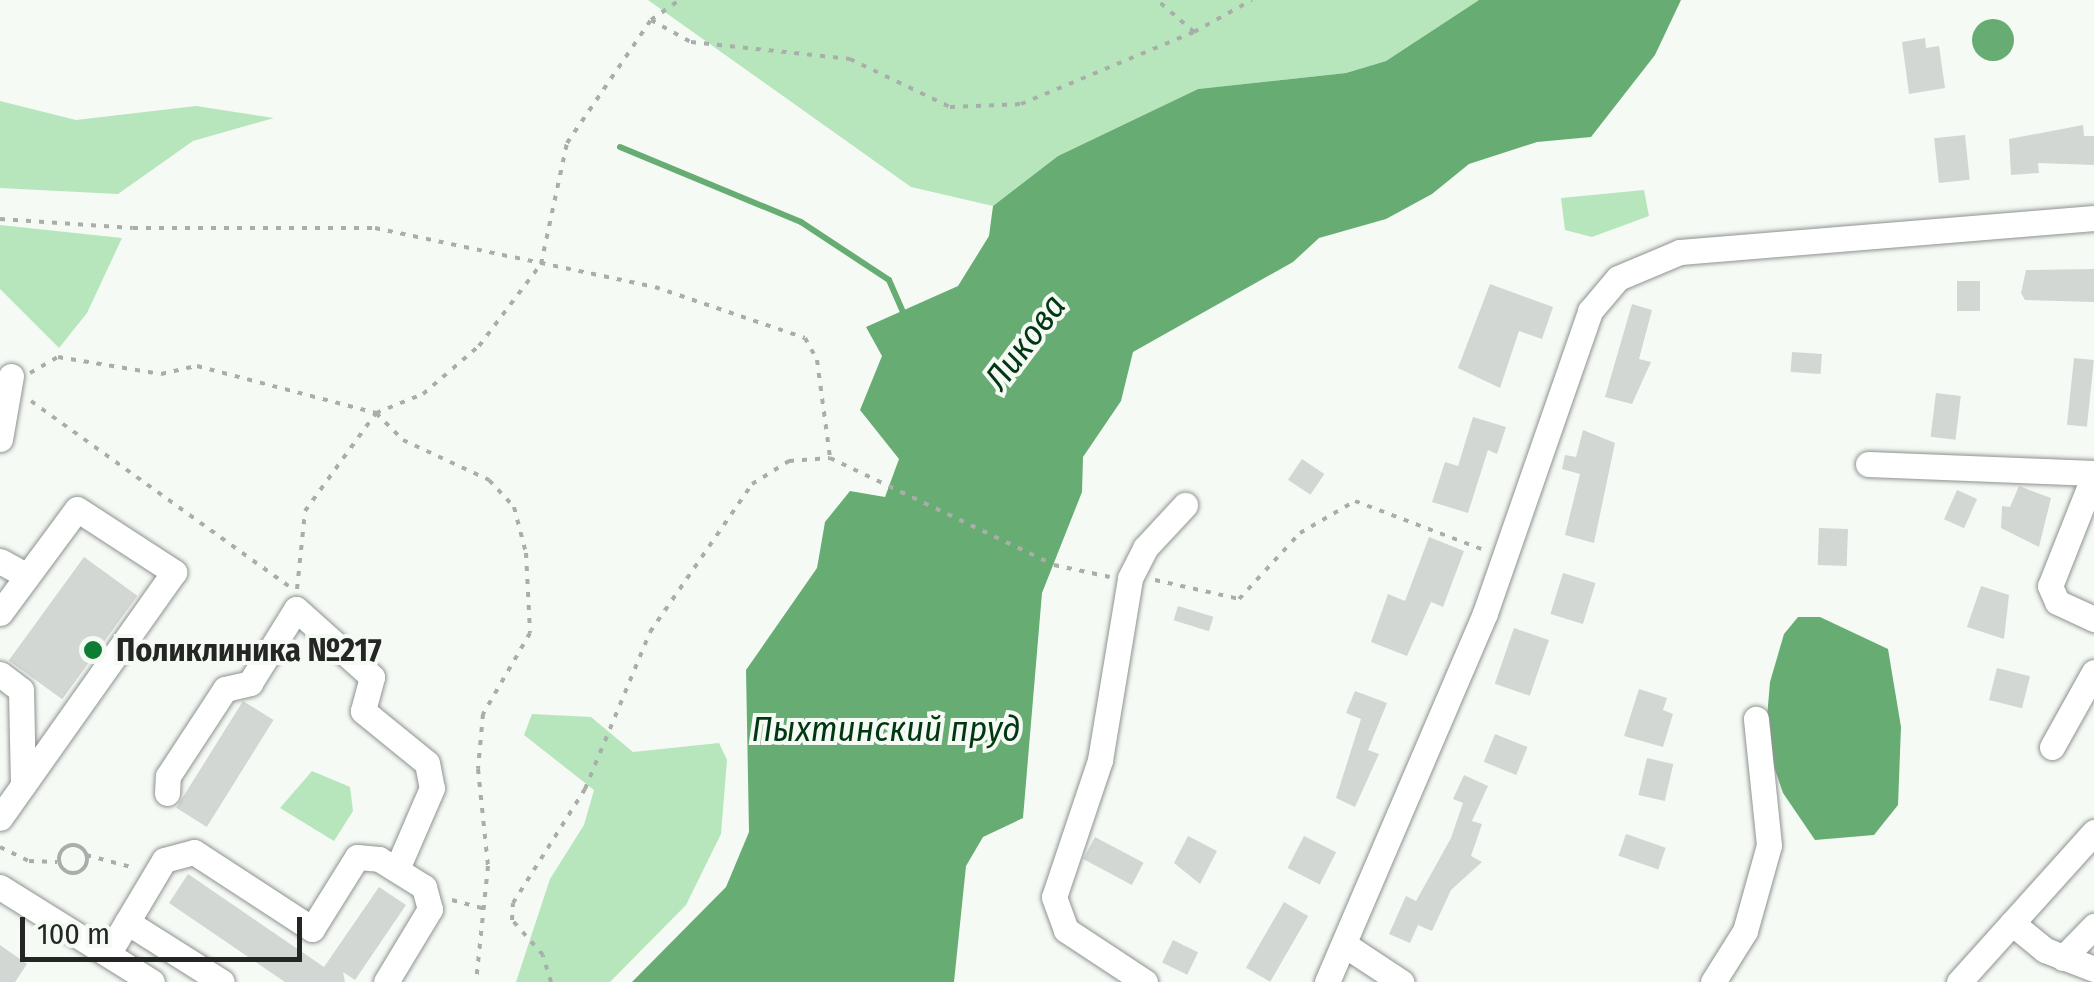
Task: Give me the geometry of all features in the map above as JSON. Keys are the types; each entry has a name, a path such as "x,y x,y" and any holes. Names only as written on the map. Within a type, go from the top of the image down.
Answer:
{"street":[{"path":"1327,982 1348,947 1506,559 1590,310 1639,262 1680,252 2094,218"},
{"path":"0,439 11,376"},
{"path":"1868,464 2094,474 2050,586 2057,602 2094,619"},
{"path":"1146,982 1066,930 1054,897 1100,760 1130,578 1144,548 1185,505"},
{"path":"0,613 77,510 174,572 1,814"},
{"path":"0,561 28,576"},
{"path":"167,793 168,776 224,689 250,684 296,609 372,677 363,710 427,764 432,788 397,869"},
{"path":"2052,747 2094,672"},
{"path":"0,674 20,690 23,785"},
{"path":"1713,982 1745,932 1766,863 1756,719"},
{"path":"1959,982 2094,832"},
{"path":"108,954 164,860 194,852 312,929 358,858 397,869 426,893 430,909 386,982"},
{"path":"0,888 152,982"},
{"path":"127,922 222,982"},
{"path":"2012,923 2063,958 2094,970"},
{"path":"2063,958 2094,926"},
{"path":"1348,947 1401,982"}],"path":[{"path":"32,401 297,592 305,511 376,413 450,376 541,264 567,143 651,20 680,0"},
{"path":"1157,0 1194,32"},
{"path":"651,20 691,42 850,59 950,107 1021,104 1194,32 1252,0"},
{"path":"0,219 134,228 374,228 656,287 805,338 817,360 830,458"},
{"path":"11,376 58,358 162,374 197,366 376,413 403,440 488,480 514,507 526,553 530,634 483,714 478,768 486,909 476,982"},
{"path":"551,982 542,955 512,920 513,903 585,789 650,632 752,484 789,461 830,458 856,474 1054,566 1239,599 1300,534 1354,501 1506,559"},
{"path":"58,862 71,845 86,854 156,873"},
{"path":"0,847 29,861 58,862 76,874 86,854"},
{"path":"426,893 486,909"}],"shaded area":[{"path":"648,0 1479,0 1386,61 1346,73 1198,89 1058,156 993,206 911,187"},
{"path":"0,101 76,120 196,106 274,118 193,141 118,194 0,188"},
{"path":"1644,190 1649,216 1592,237 1565,230 1561,198"},
{"path":"0,225 122,238 87,313 59,348 0,289"},
{"path":"532,714 591,717 633,752 719,743 727,760 721,834 686,905 610,982 516,982 550,879 584,825 594,790 524,735"},
{"path":"312,771 350,787 353,811 334,841 280,808"}],"water":[{"name":"Пыхтинский пруд","path":"1479,0 1681,0 1655,55 1591,137 1537,142 1469,164 1432,194 1386,219 1319,238 1293,262 1133,352 1121,401 1083,457 1082,492 1042,593 1023,818 983,837 966,866 954,982 632,982 726,887 749,832 746,670 817,568 825,522 850,491 885,497 899,459 860,410 882,356 866,327 958,286 989,236 993,206 1058,156 1198,89 1346,73 1386,61"},
{"path":"1993,19 2008,25 2014,40 2008,55 1993,61 1978,55 1972,40 1978,25"},
{"path":"1798,617 1820,617 1888,649 1901,727 1898,805 1874,835 1815,840 1783,793 1765,741 1770,682 1784,634"}],"building":[{"path":"1925,38 1926,48 1939,46 1945,88 1909,94 1902,42"},
{"path":"2083,125 2084,136 2094,136 2094,165 2038,163 2039,173 2011,175 2009,139"},
{"path":"1965,135 1970,180 1939,183 1934,138"},
{"path":"2094,269 2094,302 2025,300 2021,293 2026,270"},
{"path":"1957,281 1980,281 1980,311 1957,311"},
{"path":"1490,284 1553,307 1542,339 1519,331 1500,388 1458,368"},
{"path":"1632,304 1652,310 1639,359 1651,362 1632,404 1605,397"},
{"path":"1792,352 1822,354 1821,374 1791,372"},
{"path":"2074,358 2094,360 2087,427 2067,425"},
{"path":"1936,393 1961,396 1955,440 1931,437"},
{"path":"1473,417 1506,427 1497,454 1488,450 1468,513 1432,502 1445,462 1458,466"},
{"path":"1583,430 1615,443 1594,543 1565,535 1580,474 1562,469 1565,455 1576,457"},
{"path":"1302,459 1324,474 1310,495 1288,480"},
{"path":"2019,486 2051,498 2039,547 2001,528 2002,506 2010,507"},
{"path":"1957,490 1977,499 1964,528 1944,519"},
{"path":"1819,528 1848,529 1847,566 1818,565"},
{"path":"1429,537 1464,551 1443,607 1431,602 1407,656 1371,642 1388,594 1405,601"},
{"name":"Поликлиника №217","path":"84,557 137,596 62,699 9,661"},
{"path":"1563,573 1596,583 1583,624 1550,614"},
{"path":"1981,586 2009,595 2004,639 1967,627"},
{"path":"1178,606 1213,617 1209,631 1174,620"},
{"path":"1514,628 1549,640 1530,696 1495,684"},
{"path":"1997,668 2030,676 2022,708 1989,700"},
{"path":"1639,689 1667,698 1663,710 1673,714 1663,747 1624,736"},
{"path":"1355,691 1387,703 1368,750 1379,754 1355,807 1336,798 1361,719 1346,713"},
{"path":"243,701 274,720 207,827 176,808"},
{"path":"1495,734 1527,747 1516,775 1484,762"},
{"path":"1647,758 1673,764 1665,801 1638,795"},
{"path":"1464,775 1488,786 1472,821 1482,824 1471,856 1482,862 1451,890 1432,931 1418,925 1410,943 1389,934 1406,896 1416,901 1451,838 1463,803 1453,799"},
{"path":"1626,834 1666,848 1658,869 1619,856"},
{"path":"1188,836 1217,851 1200,884 1174,863"},
{"path":"1304,836 1336,852 1320,884 1288,868"},
{"path":"1095,837 1144,863 1132,885 1083,859"},
{"path":"188,874 324,967 379,887 406,905 355,980 343,972 345,982 285,982 169,903"},
{"path":"1284,902 1308,916 1270,982 1246,968"},
{"path":"1173,940 1198,952 1187,975 1162,962"},
{"path":"0,945 27,964 15,982 0,982"}],"waterway":[{"path":"620,147 801,222 889,280 906,319"}],"place":[{"name":"Поликлиника №217","path":"93,650"}],"water label":[{"name":"Ликова","path":"1025,342"}]}
